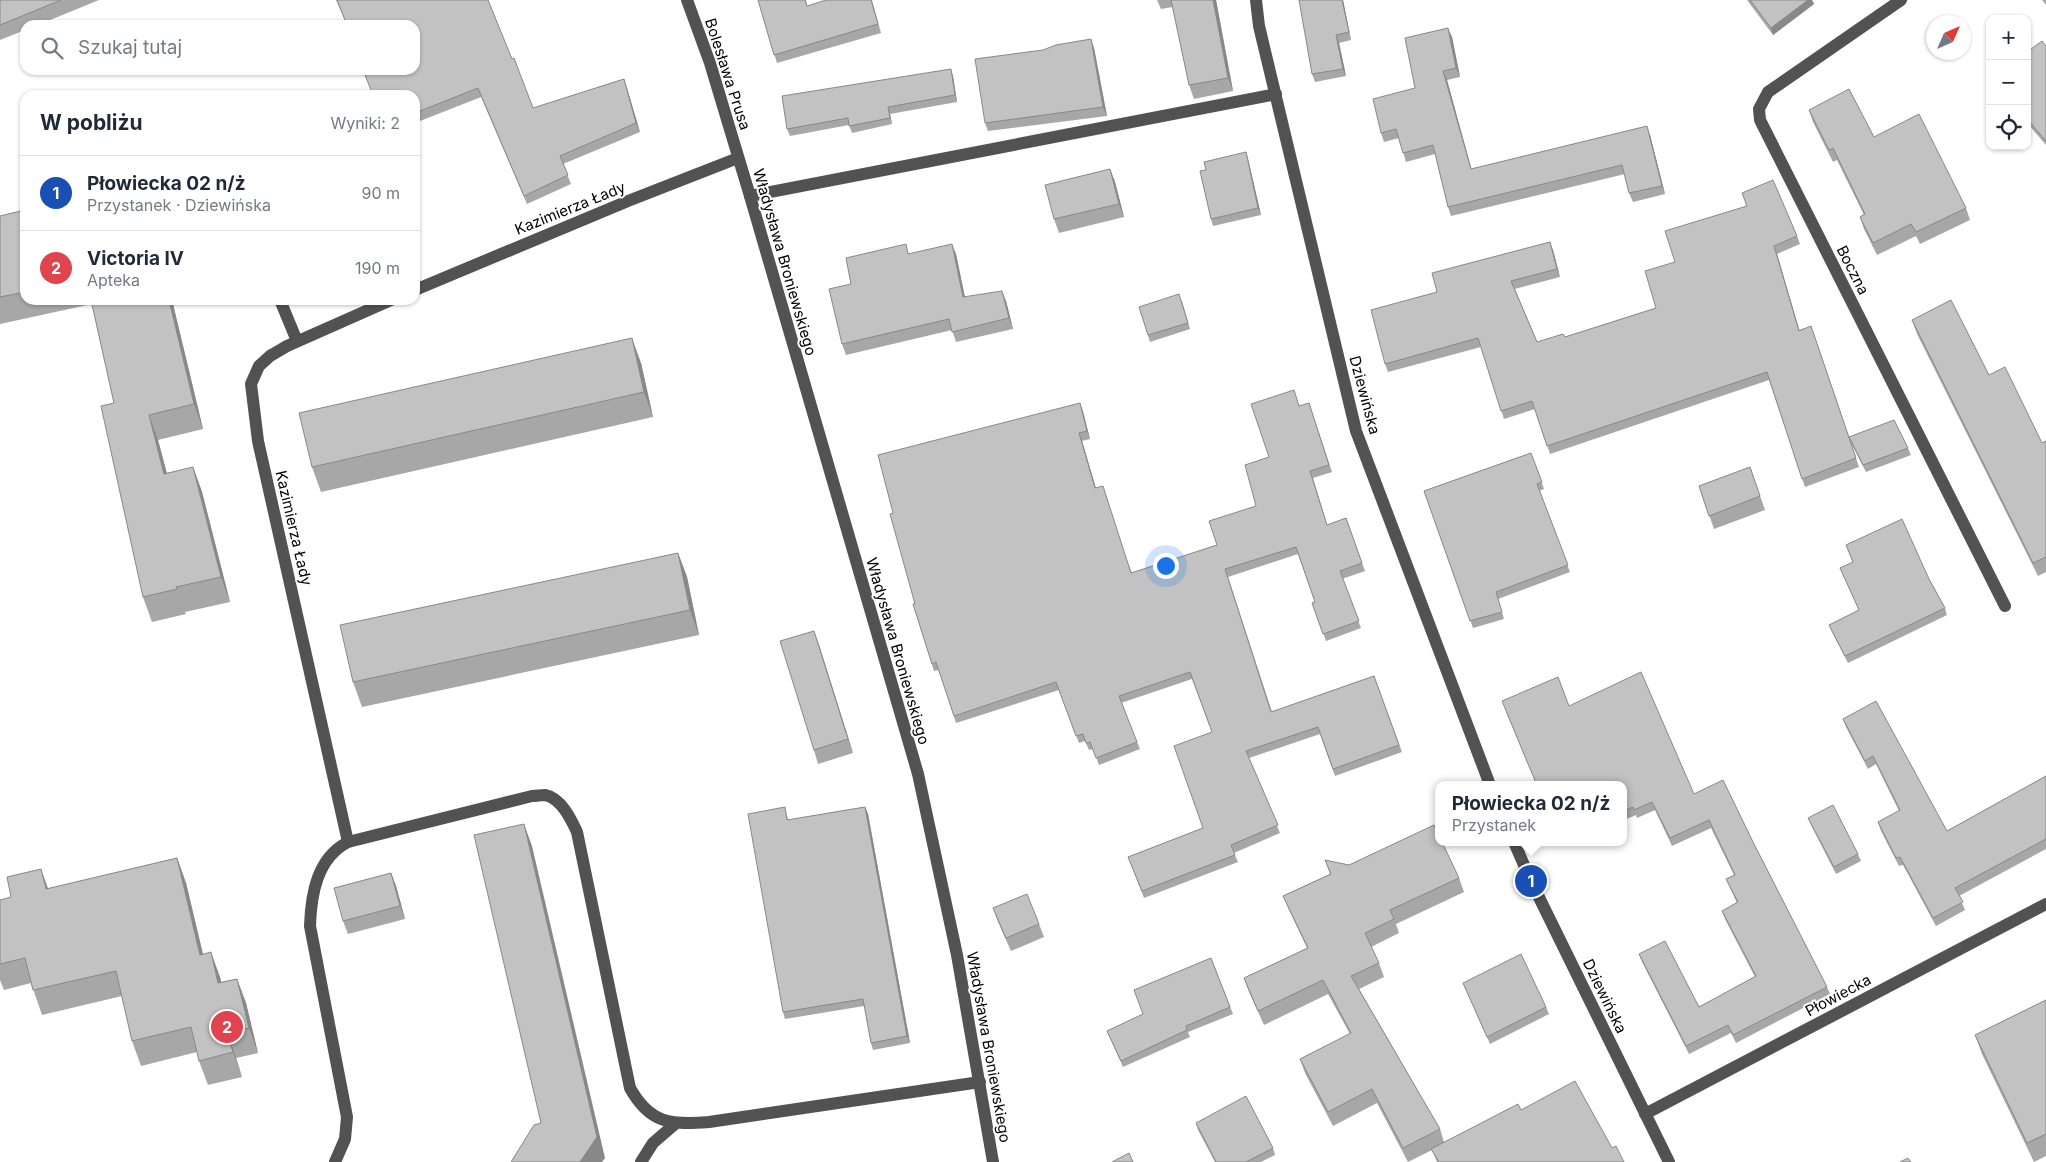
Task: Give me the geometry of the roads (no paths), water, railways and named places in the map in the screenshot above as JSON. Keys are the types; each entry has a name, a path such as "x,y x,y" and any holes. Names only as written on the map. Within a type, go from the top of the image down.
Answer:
{"street":[{"name":"Bolesława Prusa","path":"687,0 710,63 738,158"},
{"name":"Dziewińska","path":"1256,0 1259,26 1356,431 1488,781"},
{"name":"Boczna","path":"1901,0 1768,92 1759,109 1760,120 2005,606"},
{"path":"750,196 1276,94"},
{"name":"Władysława Broniewskiego","path":"738,158 918,774 940,870 993,1162"},
{"name":"Kazimierza Łady","path":"420,288 628,201 738,158"},
{"path":"282,305 297,341"},
{"name":"Kazimierza Łady","path":"348,842 258,442 251,384 259,366 270,356 297,341 380,305"},
{"path":"335,1162 345,1139 347,1117 310,926 310,911 316,882 322,867 338,848 348,842 532,796 546,795 555,800 564,809 577,832 630,1088 638,1102 658,1119 675,1124 709,1122 980,1082"},
{"name":"Dziewińska","path":"1516,846 1531,881 1670,1162"},
{"name":"Płowiecka","path":"1645,1114 2046,904"},
{"path":"641,1162 653,1143 675,1124"}],"place":[{"name":"Płowiecka 02 n/ż","path":"1531,881"},
{"name":"Victoria IV","path":"227,1027"}]}
